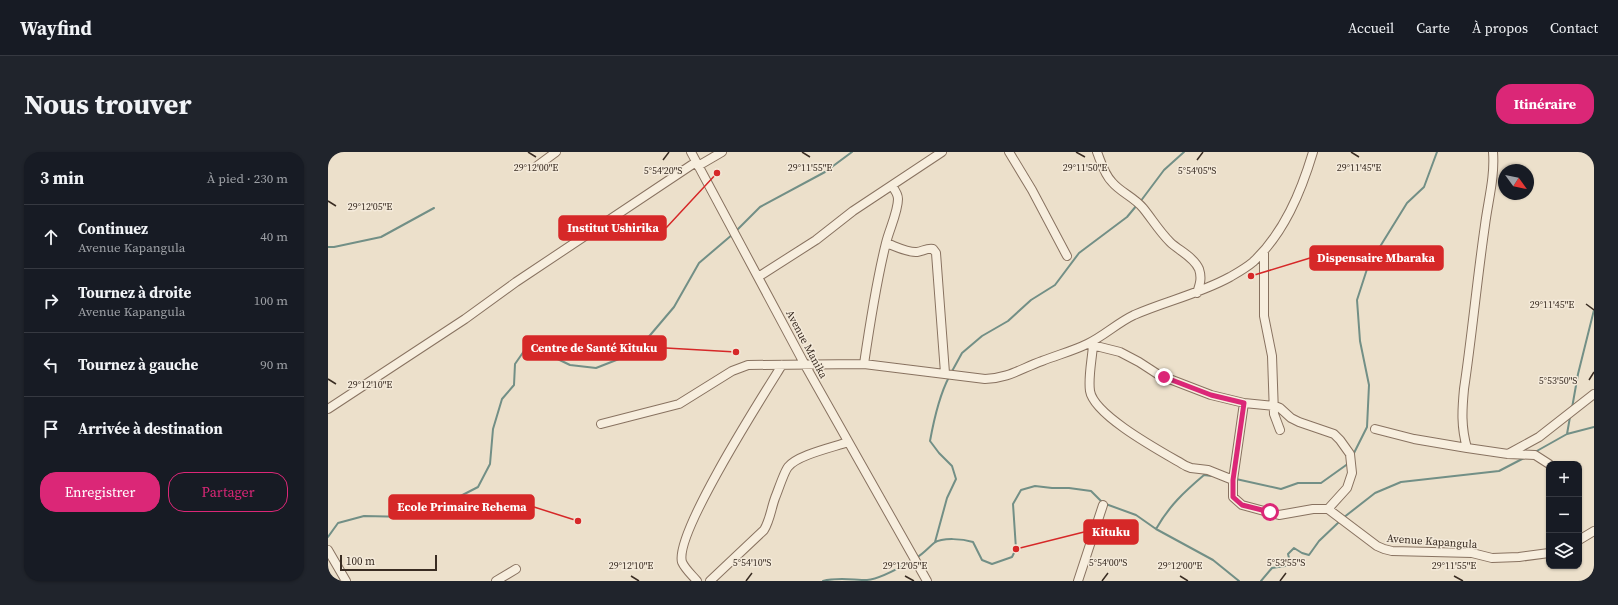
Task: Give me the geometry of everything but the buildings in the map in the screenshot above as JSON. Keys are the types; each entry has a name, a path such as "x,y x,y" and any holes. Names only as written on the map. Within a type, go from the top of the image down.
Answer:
{"street":[{"path":"537,166 556,152"},
{"name":"Avenue Manika","path":"691,152 727,222 805,365 927,581"},
{"path":"328,409 464,320 516,282 697,164 722,152"},
{"path":"758,277 816,240 853,211 942,152"},
{"path":"1009,152 1032,190 1067,256"},
{"path":"1096,152 1102,168 1112,183 1130,196 1142,208 1166,238 1190,258 1199,268 1201,281 1197,293"},
{"path":"601,424 679,404 732,371 748,365 864,364 985,379 1003,378 1043,360 1062,355 1091,344 1133,315 1197,293 1251,264 1264,251 1290,212 1314,152"},
{"path":"1467,448 1462,432 1462,409 1485,225 1492,183 1494,163 1493,152"},
{"path":"864,364 875,291 898,198 892,186"},
{"path":"886,243 908,251 918,252 928,248 933,248 936,252 945,373"},
{"path":"1264,251 1264,316 1272,356 1276,420 1280,430"},
{"path":"1091,344 1128,355 1159,375 1211,395 1244,403 1275,406 1299,422 1334,434 1350,454 1352,472 1346,488 1328,509 1312,509 1279,515 1249,508 1237,502 1233,497 1233,480 1244,403"},
{"path":"1091,344 1090,392 1094,400 1112,419 1128,431 1186,466 1208,470 1233,480"},
{"path":"697,581 688,572 682,561 684,547 691,525 727,454 782,365"},
{"path":"1508,454 1538,437 1594,394"},
{"path":"1375,429 1414,439 1467,448 1508,454 1535,455 1546,462"},
{"path":"710,581 764,530 768,523 775,498 788,466 803,458 848,442"},
{"path":"1078,581 1103,505"},
{"name":"Avenue Kapangula","path":"1328,509 1377,546 1384,549 1405,552 1472,553 1492,558 1519,557 1546,553"},
{"path":"1582,538 1594,531"},
{"path":"328,550 346,581"},
{"path":"496,581 516,569"}],"waterway":[{"path":"736,231 760,207 825,172 852,152"},
{"path":"1140,202 1164,170 1184,152"},
{"path":"1353,455 1367,427 1369,385 1360,341 1357,300 1368,266 1407,203 1424,187 1437,152"},
{"path":"951,373 962,353 982,336 1008,321 1031,300 1055,285 1079,253 1127,217 1137,205"},
{"path":"328,247 381,237 434,208"},
{"path":"328,537 338,523 364,516 410,517 445,504 478,487 490,464 493,429 502,399 514,385 515,364 524,351 543,352 570,365 596,368 624,357 646,340 674,307 699,263 733,234"},
{"path":"1572,408 1578,374 1594,310"},
{"path":"935,542 947,498 956,479 952,466 930,441 937,408 949,377"},
{"path":"1567,434 1570,417"},
{"path":"1535,452 1567,434 1594,427"},
{"path":"1343,518 1375,493 1401,482 1499,471 1524,458"},
{"path":"1236,479 1281,489 1298,483 1321,483 1349,463"},
{"path":"1156,529 1172,506 1190,487 1204,475 1212,476"},
{"path":"916,558 934,543 942,540 953,539 973,542 982,560 992,564 1012,557 1016,549 1013,504 1021,490 1035,486 1069,488 1091,491 1103,503 1136,515 1156,529 1213,560 1239,581"},
{"path":"1261,581 1272,568 1285,566 1290,562 1288,554 1294,548 1309,555 1319,541 1340,521"},
{"path":"823,581 839,579 873,579 891,572 913,560"}],"place":[{"name":"Institut Ushirika","path":"717,173"},
{"name":"Dispensaire Mbaraka","path":"1251,276"},
{"name":"Centre de Santé Kituku","path":"736,352"},
{"name":"Ecole Primaire Rehema","path":"578,521"},
{"name":"Kituku","path":"1016,549"}],"route":[{"path":"1164,377 1211,395 1244,403 1233,480 1233,497 1237,502 1249,508 1270,512"}]}
